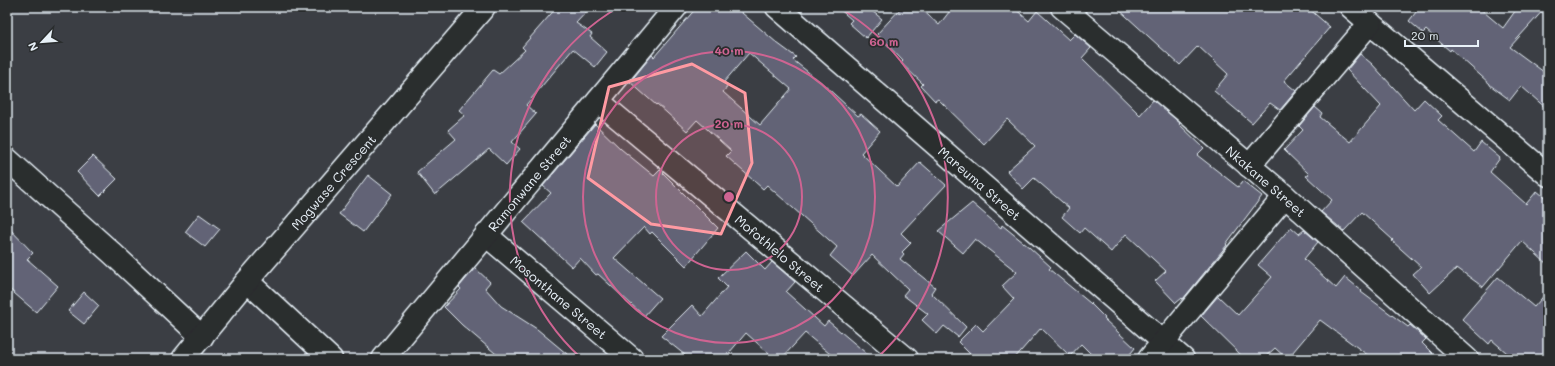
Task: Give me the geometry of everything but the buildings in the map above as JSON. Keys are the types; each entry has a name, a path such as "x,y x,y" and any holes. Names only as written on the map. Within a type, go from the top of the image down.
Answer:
{"street":[{"name":"Mogwase Crescent","path":"183,359 247,281 484,7"},
{"name":"Ramonwane Street","path":"383,359 676,7"},
{"name":"Mareuma Street","path":"777,7 1184,359"},
{"name":"Nkakane Street","path":"1062,7 1285,196 1467,359"},
{"path":"1351,7 1548,175"},
{"path":"1250,166 1370,23"},
{"name":"Mofothlelo Street","path":"598,101 907,359"},
{"path":"7,159 113,254 202,337"},
{"path":"1148,359 1285,196"},
{"name":"Mosonthane Street","path":"486,235 632,359"},
{"path":"247,281 331,359"}],"highlighted area":[{"path":"692,64 745,93 752,163 721,234 651,224 588,178 609,87"}]}
